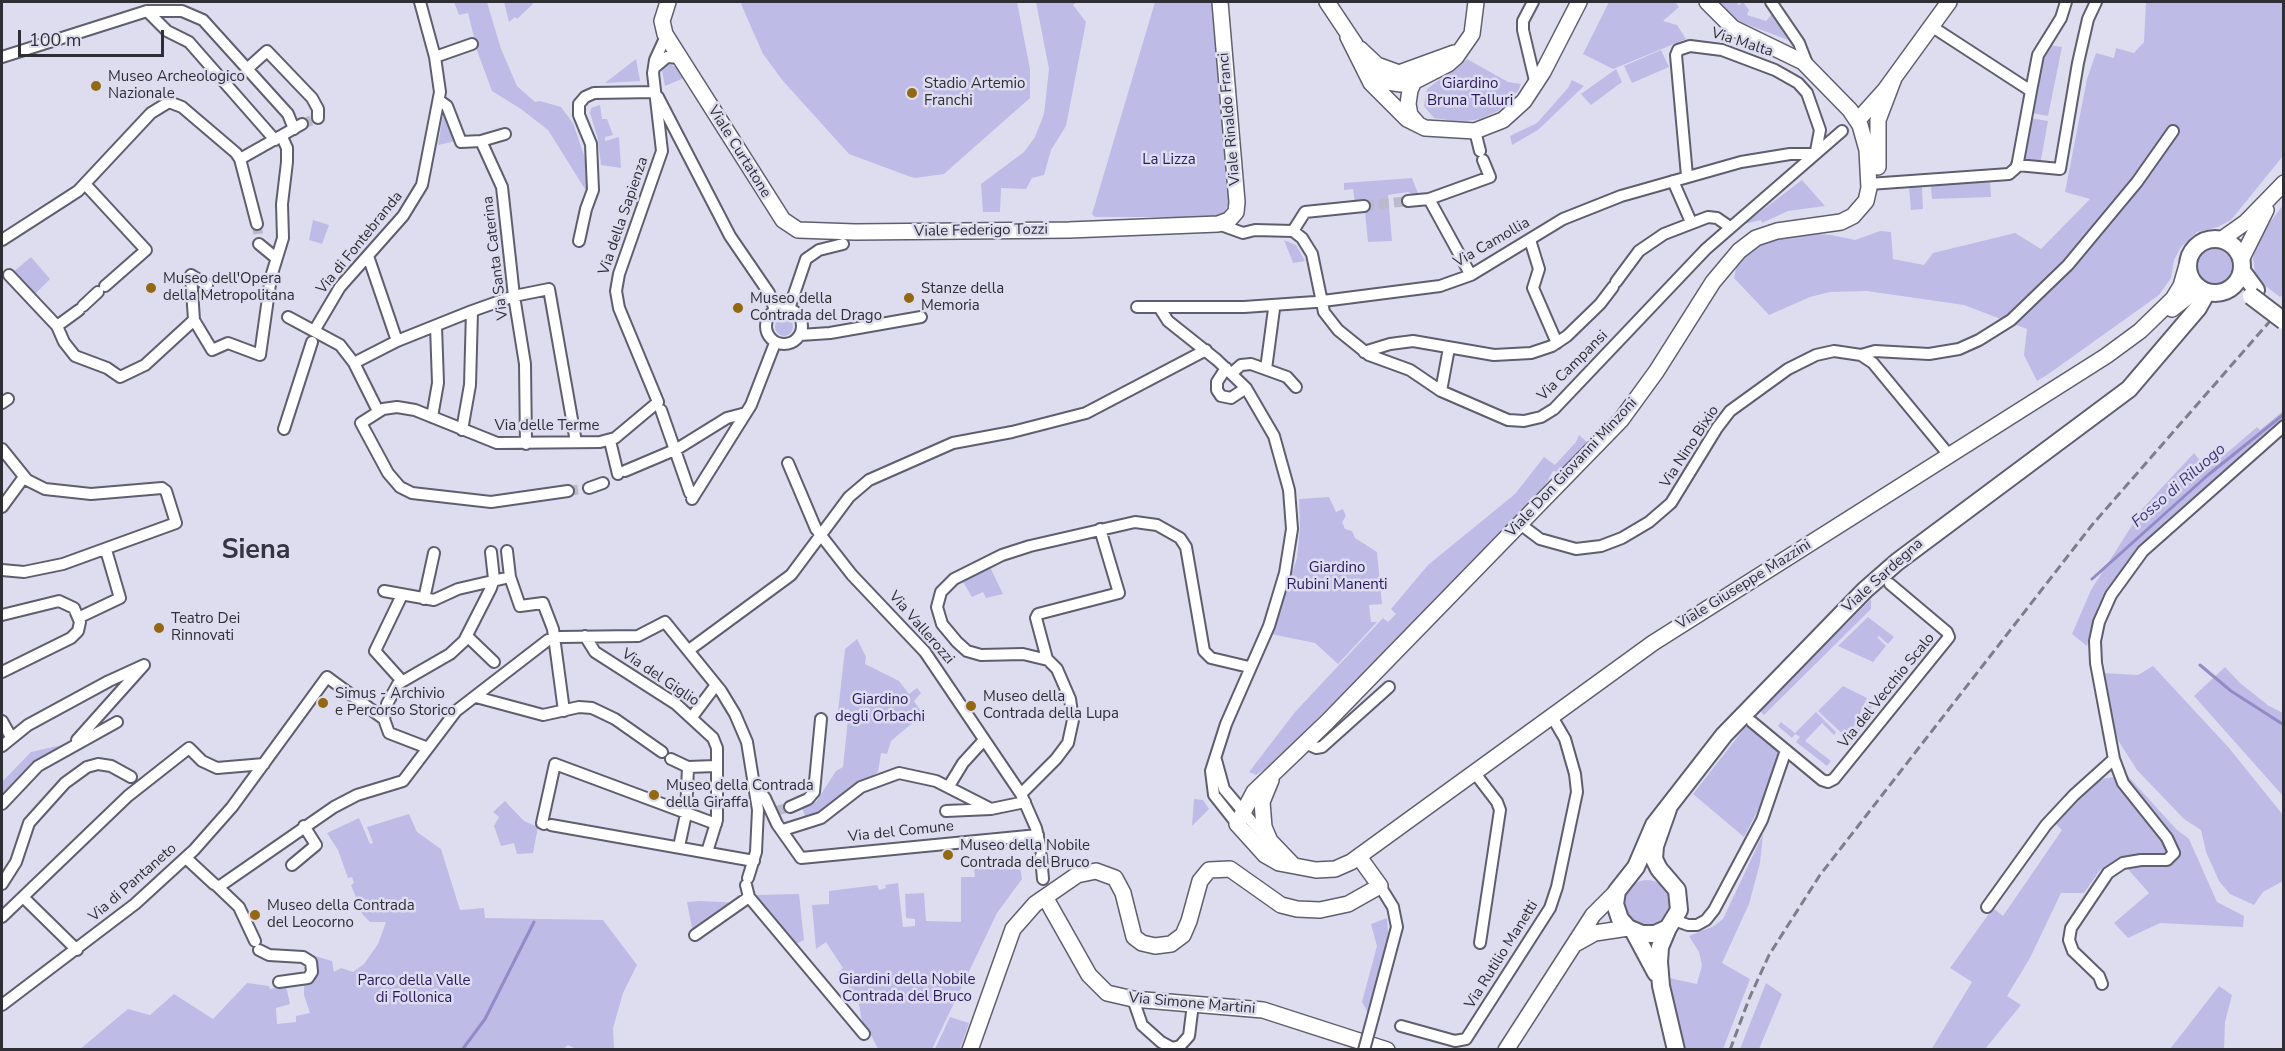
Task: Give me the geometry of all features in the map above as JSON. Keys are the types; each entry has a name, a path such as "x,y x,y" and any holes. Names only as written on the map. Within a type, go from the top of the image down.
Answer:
{"main road":[{"name":"Viale Giuseppe Mazzini","path":"2187,265 2197,243 2213,238 2222,240"},
{"path":"2222,240 2230,243 2254,293 2283,321"},
{"name":"Viale Giuseppe Mazzini","path":"2215,290 2242,264"},
{"path":"2187,265 2192,279 2215,290 2254,293 2283,311"},
{"name":"Viale Sardegna","path":"1623,884 1637,864 1651,830 1731,727 1872,583 1957,514 2069,436 2160,365 2215,290"},
{"name":"Viale Sardegna","path":"1631,930 1651,935 1671,924 1679,910 1679,894 1655,861 1654,851 1668,809"},
{"path":"1663,874 1646,871 1623,884 1616,911 1646,950 1661,986 1676,1050"},
{"path":"1661,986 1659,952 1671,924"}],"street":[{"name":"Via di Fontebranda","path":"315,328 335,293 407,211 420,190 440,101 435,57 420,2"},
{"path":"655,63 667,57 673,48 662,21 668,2"},
{"path":"1327,2 1380,93 1400,113 1417,117 1441,129 1475,131 1490,127 1508,117 1536,85 1579,2"},
{"path":"1358,54 1373,77 1383,82 1397,84 1417,80 1448,64 1473,28 1476,2"},
{"path":"1533,2 1523,21 1523,30 1536,85"},
{"path":"1707,2 1719,17 1733,28 1788,53 1809,66 1858,120 1894,78 1949,2"},
{"path":"1771,2 1799,43 1809,66"},
{"path":"1894,78 1878,120 1873,184 2009,174 2015,171 2018,165 2038,55 2061,18 2066,2"},
{"path":"2018,165 2060,169 2080,54 2096,2"},
{"name":"Viale Rinaldo Franci","path":"1220,3 1238,202 1236,212 1224,222"},
{"path":"147,11 158,24 189,42 287,148 282,198 283,238 270,280 260,355 228,343 212,350 194,320 191,275 207,285"},
{"path":"2,57 147,11 182,11 198,16 298,126 240,159"},
{"path":"1931,26 2031,91"},
{"path":"435,57 472,44"},
{"name":"Via Malta","path":"1687,176 1676,55 1682,48 1697,45 1716,48 1791,78 1805,89 1820,128 1820,139 1815,154"},
{"name":"Via della Sapienza","path":"673,48 655,63 655,92 662,151 619,274 616,297 660,406 691,496 746,413"},
{"name":"Viale Curtatone","path":"673,48 783,220 800,230 855,232"},
{"path":"247,69 267,51 312,98 318,110 318,118"},
{"path":"1358,54 1377,65 1399,73 1456,52"},
{"path":"1417,80 1414,97 1417,117"},
{"path":"1383,82 1417,117"},
{"path":"579,241 593,190 591,144 579,115 579,104 585,96 594,93 655,92 673,121 733,242 768,293 775,310"},
{"path":"440,101 450,112 461,142 481,141 505,134"},
{"path":"2,240 71,197 151,113 166,103 179,105 220,137 240,159 257,225"},
{"name":"Via Campansi","path":"1293,231 1302,238 1312,254 1320,301 1328,321 1364,352 1410,370 1441,391 1511,421 1524,421 1547,414 1730,227 1843,130 1858,120"},
{"name":"Viale Don Giovanni Minzoni","path":"1248,809 1274,775 1520,525 1629,409 1663,362 1707,290 1739,250 1756,238 1777,231 1841,222 1862,207 1873,184 1867,150 1858,120"},
{"path":"1408,201 1429,199 1490,177 1475,131"},
{"name":"Via Nino Bixio","path":"1520,525 1540,539 1576,549 1601,546 1622,538 1648,522 1671,503 1720,423 1751,394 1788,369 1816,354 1842,351 1861,355 1879,351 1929,354 1959,349 1979,340 2011,320 2043,292 2137,183 2173,131"},
{"name":"Via Santa Caterina","path":"481,141 502,187 514,296 525,364 526,444"},
{"name":"Via Camollia","path":"1137,307 1237,308 1320,301 1452,282 1471,275 1578,212 1621,196 1687,176 1761,158 1796,153 1815,154"},
{"path":"1673,181 1691,222"},
{"path":"57,326 81,308 146,250 85,184"},
{"name":"Viale Giuseppe Mazzini","path":"2222,240 2238,229 2279,189"},
{"name":"Viale Giuseppe Mazzini","path":"2242,264 2279,189"},
{"path":"1429,199 1468,270"},
{"path":"1224,222 1255,230 1293,231 1305,212 1364,206"},
{"path":"1364,352 1390,344 1413,341 1482,354 1517,356 1538,351 1557,343 1591,313 1615,285 1633,257 1646,244 1691,222 1714,217 1730,227"},
{"name":"Viale Federigo Tozzi","path":"855,232 1107,228 1224,222"},
{"path":"789,309 804,262 815,252 843,244 855,232"},
{"path":"1530,240 1539,268 1533,288 1557,343"},
{"path":"259,244 276,258"},
{"path":"368,256 397,341"},
{"name":"Viale Giuseppe Mazzini","path":"2140,331 2179,291 2187,265"},
{"path":"5,272 57,326 64,342 75,356 122,377 150,361 194,320"},
{"path":"354,363 397,341 472,311 514,296 545,290 576,442"},
{"name":"Viale Giuseppe Mazzini","path":"1359,857 1551,715 1672,631 2087,369 2140,331 2215,290"},
{"path":"1159,307 1170,322 1206,350 1246,388 1277,443 1291,503 1291,546 1272,609 1262,624 1257,649 1226,724 1210,778 1212,792 1248,809 1268,857 1311,870 1329,870 1344,866 1359,857 1393,906 1397,927 1364,1050"},
{"path":"800,335 801,320 789,309 775,310 769,316 766,325 768,335 775,343 789,344 800,335 921,317"},
{"path":"1266,369 1274,309"},
{"path":"462,430 470,385 472,311"},
{"path":"288,317 315,328 340,345 354,363 378,411 361,423 388,473 400,486 412,493 491,502 568,491"},
{"path":"432,417 438,383 436,326"},
{"path":"284,429 312,342"},
{"path":"589,488 676,449 727,418 746,413 775,343"},
{"path":"1441,391 1449,348"},
{"path":"689,650 791,574 849,497 876,477 953,443 1012,432 1086,413 1206,350"},
{"path":"1861,355 1883,374 1949,455"},
{"path":"1246,388 1231,398 1221,396 1216,386 1229,370 1244,364 1266,369 1290,379 1296,387"},
{"name":"Via delle Terme","path":"378,411 401,407 493,442 526,444 610,441 660,406"},
{"path":"2102,984 2099,976 2073,951 2068,940 2072,928 2108,873 2123,863 2167,860 2174,853 2167,838 2123,783 2114,759 2095,649 2097,628 2108,600 2146,547 2283,426"},
{"path":"610,441 621,473"},
{"path":"2,448 24,477 38,487 70,493 97,493 157,487 166,491 176,523 105,550 39,570 2,570"},
{"name":"Via Vallerozzi","path":"788,463 815,526 852,575 925,652 1023,798 1038,835 1044,886"},
{"path":"2,507 24,477"},
{"path":"946,811 991,809 1023,798 1061,753 1072,732 1073,711 1068,693 1055,666 1047,659 1029,654 985,655 967,651 942,624 937,612 938,598 949,582 1002,555 1100,529 1145,522 1163,527 1180,538 1189,558 1200,640 1204,651 1210,658 1249,667"},
{"path":"1047,659 1036,618 1038,614 1119,593 1100,529"},
{"path":"80,617 120,598 105,550"},
{"path":"507,551 510,577 520,606 543,603 555,638 564,711"},
{"path":"428,748 389,733 384,719 391,696 402,681 453,652 467,636 485,605 494,579 491,552"},
{"path":"424,599 434,553"},
{"path":"384,591 424,599 438,599 459,589 510,577"},
{"name":"Via del Vecchio Scalo","path":"1752,722 1822,780 1832,781 1949,639 1947,632 1890,584"},
{"path":"402,594 375,651 402,681"},
{"path":"2,615 59,602 71,605 80,617 79,628 71,638 2,672"},
{"path":"217,885 304,826 357,795 399,784 413,771 453,714 538,647 555,638 638,636 665,622 716,685 745,735 756,786 758,833 754,861 747,881 749,897 864,1034"},
{"path":"467,636 494,662"},
{"name":"Via del Giglio","path":"585,636 589,646 598,655 693,717 714,738 717,748 716,824 707,852"},
{"path":"2,746 10,737 109,681 144,665 73,745"},
{"name":"Via di Pantaneto","path":"2,1005 135,904 186,858 223,819 324,682 384,719"},
{"path":"693,717 716,685"},
{"path":"1305,743 1316,748 1322,747 1389,687"},
{"path":"476,697 543,715 584,706 592,708 615,719 688,767 717,766"},
{"name":"Via Rutilio Manetti","path":"1401,1026 1455,1041 1466,1039 1550,908 1560,876 1577,792 1575,774 1564,735 1551,715"},
{"path":"790,807 808,799 814,792 820,719"},
{"path":"2,721 10,737"},
{"path":"2,804 38,766 117,722"},
{"path":"949,786 960,766 984,740"},
{"path":"2,917 24,898 137,781 189,748 202,761 217,768 264,764"},
{"path":"1671,924 1697,925 1714,910 1762,820 1786,750"},
{"path":"1987,907 2046,825 2074,795 2114,759"},
{"path":"1216,760 1221,783 1229,795 1263,820 1270,841 1293,865"},
{"path":"3,883 16,862 30,823 65,783 94,764 107,765 137,781"},
{"path":"716,824 555,764 546,824 754,861"},
{"path":"680,842 686,814 688,767"},
{"path":"1474,772 1497,802 1500,810 1480,943"},
{"path":"756,786 783,830 821,818 861,787 892,774 911,773 949,786 991,809"},
{"path":"292,865 316,845 304,826"},
{"name":"Via del Comune","path":"783,830 801,858 1038,835"},
{"path":"186,858 239,907 257,945 271,955 303,957 311,962 312,972 308,978 279,982"},
{"path":"970,1050 1010,936 1044,886 1064,882 1082,873 1096,871 1112,875 1123,893 1134,937 1142,943 1155,946 1171,944 1183,935 1202,877 1212,869 1225,867 1233,870 1277,902 1305,910 1326,909 1348,904 1380,886"},
{"name":"Viale Sardegna","path":"1506,1050 1593,915 1623,884"},
{"name":"Via Simone Martini","path":"1044,886 1096,984 1113,995 1133,999 1263,1010 1383,1049"},
{"path":"695,936 749,897"},
{"path":"24,898 77,950"},
{"name":"Viale Sardegna","path":"1569,951 1595,933 1631,930"},
{"path":"1133,999 1142,1025 1161,1042 1176,1049 1190,1033 1193,1004"}],"green space":[{"path":"454,2 487,2 501,49 517,86 535,102 540,101 561,107 573,123 586,161 590,197 548,130 521,109 492,91 472,37 474,37 468,13 459,15"},
{"path":"504,2 531,2 533,4 517,19 515,17 509,22"},
{"name":"Stadio Artemio Franchi","path":"743,2 1017,2 1030,69 1030,98 944,174 915,178 908,176 849,154 783,81 763,54 741,4"},
{"path":"1036,2 1077,2 1073,5 1086,22 1066,126 1051,150 1044,175 1032,178 1026,189 1001,188 1000,212 983,212 981,184 1024,152 1035,137 1044,114 1049,69"},
{"name":"La Lizza","path":"1155,2 1214,2 1230,200 1224,213 1214,217 1095,217 1092,214"},
{"path":"1609,2 1675,2 1679,7 1663,21 1677,25 1686,39 1613,69 1583,54"},
{"path":"1720,2 1736,2 1739,5 1743,2 1749,10 1747,15 1766,21 1772,14 1788,40 1743,23 1730,15"},
{"path":"2146,2 2283,2 2283,156 2231,220 2218,227 2197,232 2181,247 2174,260 2171,278 2159,295 2047,375 2037,381 2024,355 2027,329 1964,305 1867,291 1830,292 1810,297 1769,315 1734,278 1737,264 1757,246 1776,238 1801,233 1831,235 1855,240 1880,231 1891,232 1893,259 1924,265 1933,253 2015,233 2041,249 2090,199 2065,192 2087,79 2096,53 2114,58 2116,48 2134,53 2144,42"},
{"path":"2049,45 2062,47 2048,116 2031,113 2040,58"},
{"path":"1661,50 1669,67 1632,83 1624,66"},
{"path":"636,59 640,81 605,83"},
{"name":"Giardino Bruna Talluri","path":"1467,59 1508,82 1521,84 1518,91 1498,111 1480,119 1460,122 1434,118 1424,106 1427,89"},
{"path":"668,64 677,67 684,78 665,86 662,71"},
{"path":"1616,69 1622,82 1591,105 1581,94"},
{"path":"1572,80 1584,86 1538,130 1512,145 1510,136 1537,123 1568,88"},
{"path":"600,105 602,119 607,119 613,135 605,137 605,141 619,137 621,168 601,165 598,139 590,113 591,108"},
{"path":"445,114 456,141 438,145 443,115"},
{"path":"2030,118 2048,121 2040,165 2023,163"},
{"path":"1412,178 1419,196 1408,192 1388,195 1392,241 1368,242 1364,203 1355,203 1353,189 1344,190 1344,183"},
{"path":"1802,180 1825,206 1788,211 1762,223 1761,220 1744,224"},
{"path":"1990,181 1991,197 1932,199 1931,186"},
{"path":"1922,186 1923,209 1911,210 1909,187"},
{"path":"2283,205 2284,294 2280,297 2259,281 2255,274 2253,258 2260,236"},
{"path":"313,220 329,225 322,244 309,240"},
{"path":"1284,240 1296,245 1305,261 1293,263"},
{"path":"2214,244 2222,245 2229,250 2234,257 2234,273 2229,280 2222,285 2214,286 2206,285 2199,280 2194,273 2193,265 2194,257 2199,250 2206,245"},
{"path":"31,257 50,279 34,295 12,273"},
{"path":"784,318 790,321 793,327 790,333 784,336 778,333 775,327 778,321"},
{"path":"2283,411 2283,420 2134,552 2098,606 2087,646 2072,634 2091,590 2143,508 2194,453 2207,470 2257,427 2260,430"},
{"path":"1579,435 1587,442 1583,447 1558,472 1553,471 1545,486 1433,603 1272,764 1256,775 1249,772 1295,712 1383,618 1388,622 1396,614 1391,609 1428,565 1515,494 1544,457 1555,465 1576,442"},
{"name":"Giardino Rubini Manenti","path":"1329,497 1336,512 1343,509 1346,516 1342,522 1345,529 1352,531 1355,538 1377,552 1382,604 1369,605 1371,622 1377,622 1338,664 1315,643 1271,634 1297,558 1300,528 1299,499"},
{"path":"990,567 1003,594 986,598 983,592 972,597 962,580"},
{"path":"1871,599 1871,609 1764,715 1760,711"},
{"path":"1868,617 1894,637 1888,644 1879,636 1877,637 1886,646 1873,662 1838,646"},
{"name":"Giardino degli Orbachi","path":"857,639 866,657 865,664 899,681 909,694 917,688 921,693 914,701 923,714 891,741 887,754 881,753 878,772 806,820 801,804 816,802 836,771 843,767 849,709 838,711 845,649"},
{"path":"2153,666 2229,748 2283,815 2283,881 2263,892 2254,905 2230,894 2219,881 2206,852 2201,830 2184,819 2137,770 2114,734 2102,673 2138,675"},
{"path":"2225,667 2240,683 2269,706 2283,713 2283,796 2194,696"},
{"path":"1843,686 1867,698 1848,739 1818,711"},
{"path":"1867,704 1872,706 1869,712 1875,714 1850,742"},
{"path":"1816,712 1836,732 1834,735 1822,723 1805,741 1831,761 1827,766 1796,742 1800,737 1795,734 1792,738 1778,726 1781,722 1795,733"},
{"path":"1747,725 1779,749 1762,802 1744,837 1693,794"},
{"path":"66,744 29,769 2,798 2,782 31,752"},
{"path":"2127,775 2176,829 2189,839 2217,902 2244,916 2243,927 2160,923 2128,938 2114,923 2149,893 2119,859 2100,870 2084,893 2061,893 2030,958 2007,996 2021,1005 1985,1049 1931,1050 1972,982 1950,968 1993,908 2003,916 2062,830 2056,824 2101,779"},
{"path":"1194,799 1203,800 1209,809 1192,826"},
{"path":"505,801 524,821 538,827 533,853 517,854 514,843 501,846 494,826 499,817 493,812"},
{"name":"Parco della Valle di Follonica","path":"409,814 417,832 441,849 460,910 484,908 485,918 603,920 637,965 623,993 613,1028 614,1048 576,1049 568,1045 562,1050 79,1050 128,1009 150,1015 174,994 213,1019 247,983 269,986 270,989 286,986 290,1004 276,1008 277,1024 296,1022 296,1016 310,1013 304,995 304,986 313,979 314,961 308,954 332,961 334,972 341,968 353,972 364,964 378,944 386,922 370,922 363,915 351,885 354,883 352,877 348,878 338,850 327,833 359,818 370,844 373,843 367,827"},
{"path":"1763,834 1760,863 1749,904 1722,963 1750,979 1723,1049 1685,1049 1669,978 1697,984 1702,965 1699,952 1689,936 1714,926 1723,919"},
{"name":"Giardini della Nobile Contrada del Bruco","path":"1020,867 1022,879 997,913 932,1049 878,1049 872,1037 863,1027 858,999 838,973 843,968 826,942 816,949 812,905 829,904 829,891 877,885 879,890 886,888 885,885 898,883 903,927 915,926 915,919 906,918 905,894 924,893 926,921 961,922 961,877 975,877 974,869"},
{"path":"1647,880 1656,881 1664,886 1669,894 1669,912 1664,920 1656,925 1647,926 1638,925 1630,920 1625,912 1624,903 1625,894 1630,886 1638,881"},
{"path":"799,894 804,940 794,945 754,895"},
{"path":"687,902 735,903 693,933"},
{"path":"1387,918 1389,943 1368,1013 1362,1002 1377,946 1371,924"},
{"path":"1766,983 1782,994 1759,1049 1740,1049"},
{"path":"2219,986 2232,995 2225,1022 2224,1049 2170,1049"},
{"path":"950,1017 969,1023 960,1049 935,1049"}],"waterway":[{"name":"Fosso di Riluogo","path":"2092,579 2208,475 2284,414"},
{"path":"2200,665 2231,691 2284,725"},
{"path":"462,1050 485,1019 534,922"}],"tunnel":[{"path":"302,124 318,118"},
{"path":"1364,206 1408,201"},
{"path":"257,224 259,244"},
{"path":"568,491 589,488"},
{"path":"776,811 790,807"}],"railway":[{"path":"1730,1050 1769,955 1820,875 2092,525 2284,305"}],"place":[{"name":"Museo Archeologico Nazionale","path":"96,86"},
{"name":"Stadio Artemio Franchi","path":"912,93"},
{"name":"Museo dell'Opera della Metropolitana","path":"151,288"},
{"name":"Stanze della Memoria","path":"909,298"},
{"name":"Museo della Contrada del Drago","path":"738,308"},
{"name":"Teatro Dei Rinnovati","path":"159,628"},
{"name":"Simus - Archivio e Percorso Storico","path":"323,703"},
{"name":"Museo della Contrada della Lupa","path":"971,706"},
{"name":"Museo della Contrada della Giraffa","path":"654,795"},
{"name":"Museo della Nobile Contrada del Bruco","path":"948,855"},
{"name":"Museo della Contrada del Leocorno","path":"255,915"}],"district":[{"name":"Siena","path":"256,551"}]}
